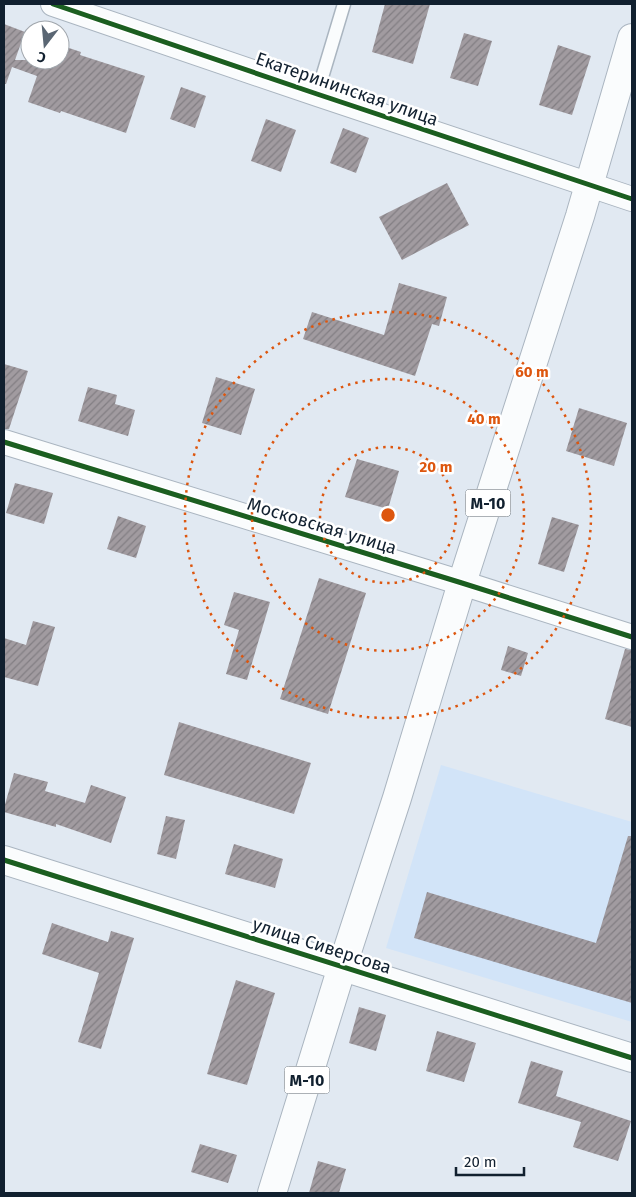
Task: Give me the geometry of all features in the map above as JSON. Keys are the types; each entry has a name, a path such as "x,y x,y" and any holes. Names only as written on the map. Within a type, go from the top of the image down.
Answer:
{"main road":[{"name":"М-10","path":"272,1193 397,798 462,583 589,185 632,38"},
{"name":"улица Сиверсова","path":"4,860 632,1058"}],"street":[{"name":"Екатерининская улица","path":"53,4 632,199"},
{"name":"Московская улица","path":"4,442 632,637"}],"lane":[{"path":"317,94 344,4"}],"shaded area":[{"path":"441,765 632,822 632,1022 386,948"}],"building":[{"path":"385,4 430,4 413,64 372,52"},
{"path":"4,24 20,30 20,46 15,60 20,60 20,70 12,67 6,84 4,84"},
{"path":"464,33 492,41 478,86 450,78"},
{"path":"558,45 591,56 572,115 539,105"},
{"path":"70,48 81,52 80,55 145,76 126,133 28,102 37,76 20,70 70,70"},
{"path":"181,87 206,96 195,128 170,119"},
{"path":"266,119 296,130 281,172 251,161"},
{"path":"343,128 369,138 356,173 330,163"},
{"path":"447,183 469,225 402,260 379,217"},
{"path":"399,283 447,297 439,326 432,324 415,376 303,339 312,312 384,335"},
{"path":"4,364 28,371 9,429 4,429"},
{"path":"216,377 255,389 241,435 202,423"},
{"path":"88,387 117,395 115,404 135,410 128,436 78,421"},
{"path":"579,408 627,423 614,466 566,451"},
{"path":"357,459 399,471 388,509 345,497"},
{"path":"15,483 53,493 44,524 6,513"},
{"path":"118,516 146,526 136,558 107,549"},
{"path":"552,517 579,525 564,572 538,564"},
{"path":"319,578 366,593 328,714 280,699"},
{"path":"234,592 270,602 247,680 226,674 239,630 224,625"},
{"path":"33,621 55,627 38,686 4,677 4,638 26,645"},
{"path":"508,646 528,653 521,676 501,670"},
{"path":"625,649 632,650 632,727 605,719"},
{"path":"179,722 311,763 294,814 164,775"},
{"path":"14,773 48,782 45,791 85,803 91,785 126,797 111,843 56,824 56,827 4,812"},
{"path":"166,816 185,820 176,859 157,854"},
{"path":"628,836 632,836 632,1003 414,938 427,892 596,943"},
{"path":"234,844 283,859 275,888 225,874"},
{"path":"52,923 108,942 111,931 134,938 101,1049 78,1042 99,973 42,954"},
{"path":"236,980 275,993 247,1085 207,1074"},
{"path":"359,1007 386,1015 376,1051 349,1043"},
{"path":"437,1031 476,1043 464,1082 426,1071"},
{"path":"531,1061 563,1071 556,1096 631,1121 618,1161 573,1147 581,1122 518,1103"},
{"path":"200,1144 237,1155 228,1183 191,1172"},
{"path":"318,1161 346,1169 339,1193 309,1193"}],"cycle path":[{"path":"53,4 632,199"},
{"path":"4,442 632,637"},
{"path":"4,860 632,1058"}]}
